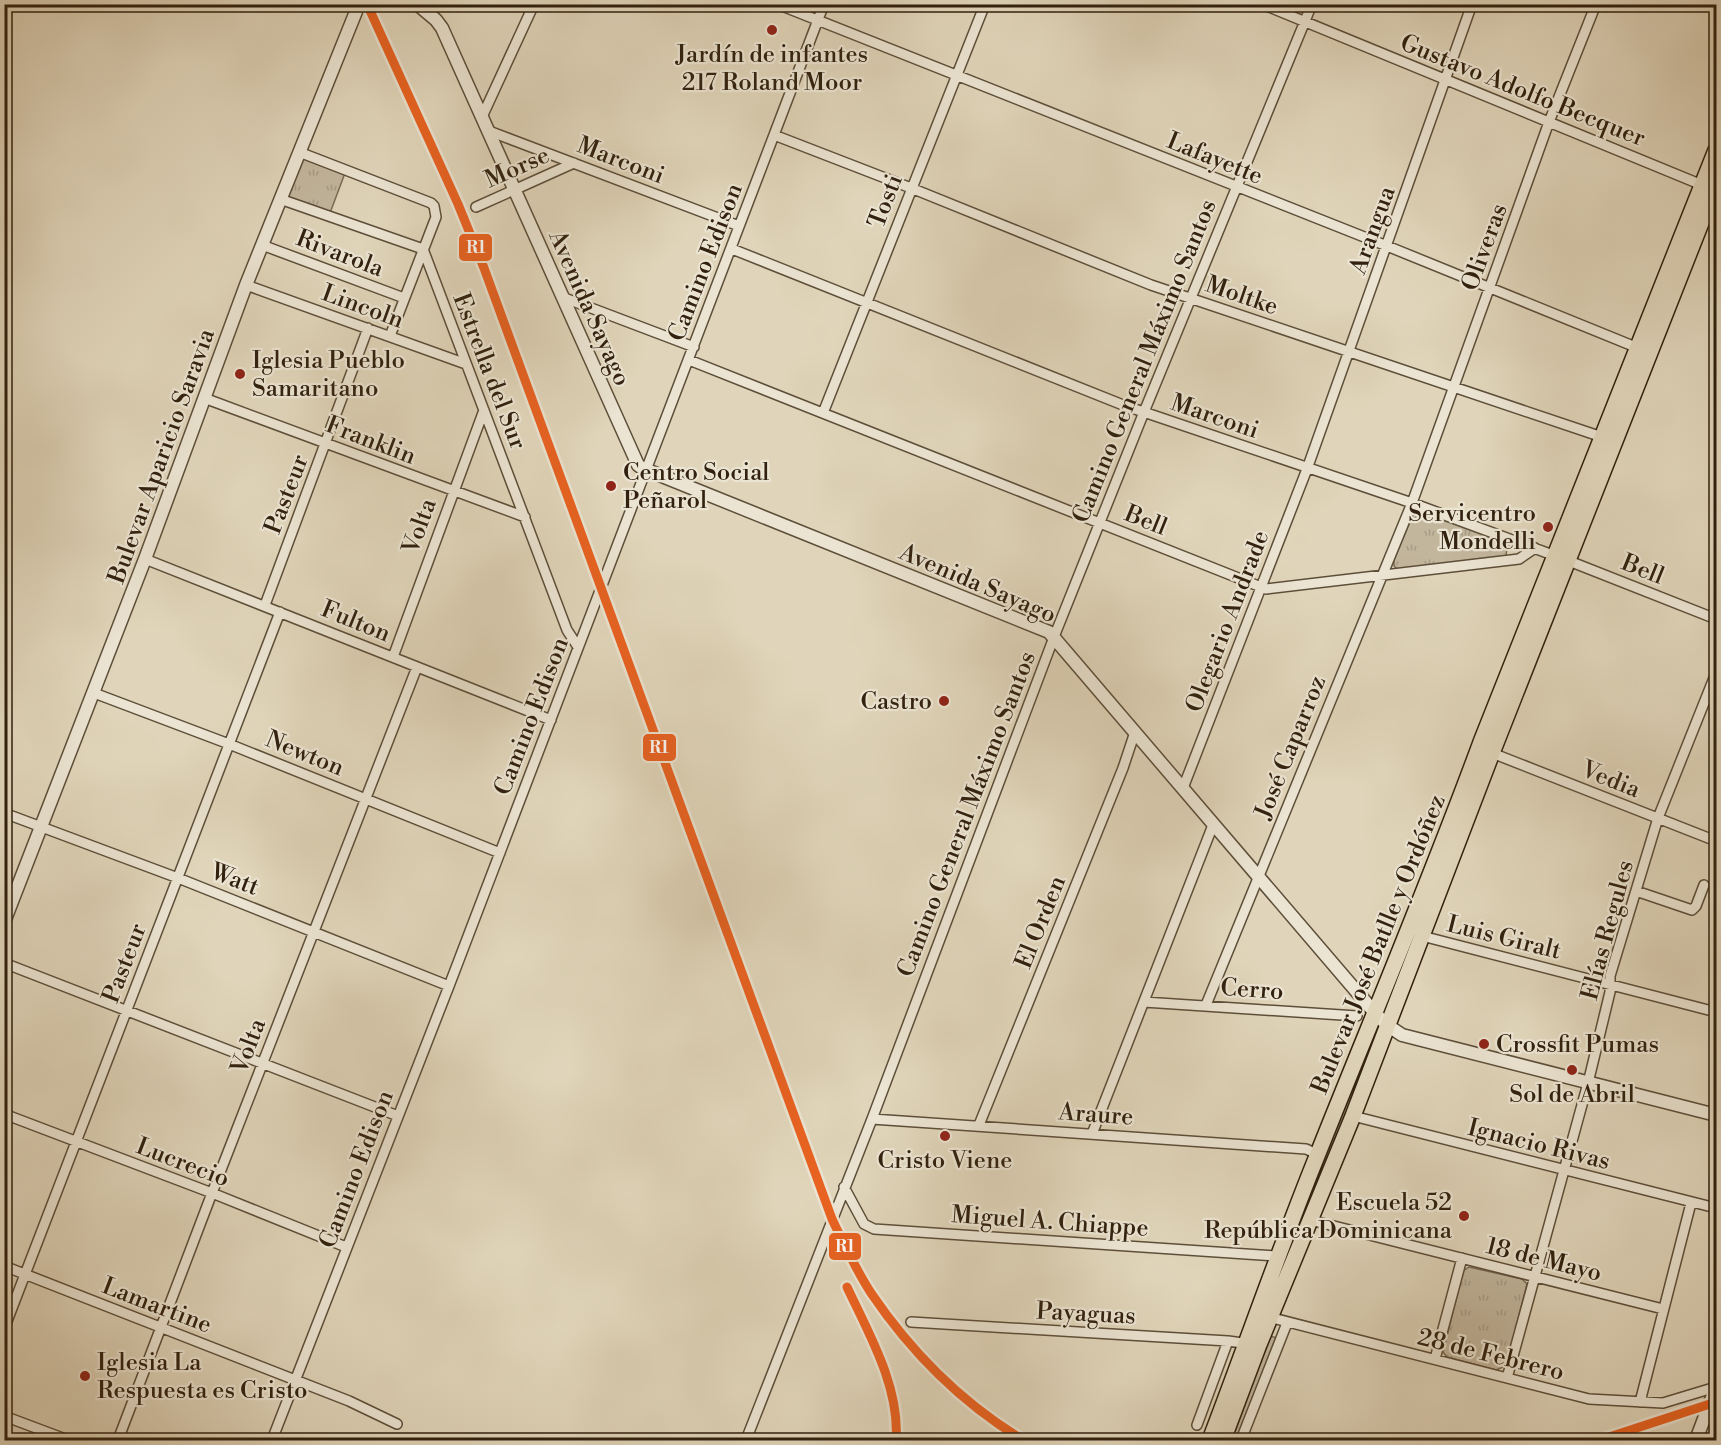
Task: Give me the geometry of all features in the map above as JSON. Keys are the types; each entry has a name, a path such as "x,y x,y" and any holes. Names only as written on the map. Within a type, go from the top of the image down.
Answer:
{"main road":[{"name":"Bulevar José Batlle y Ordóñez","path":"1210,1440 1264,1315 1310,1220 1353,1116 1492,753 1562,558 1713,187 1716,150"},
{"name":"Bulevar José Batlle y Ordóñez","path":"1597,468 1602,437 1638,348 1713,187"},
{"name":"Bulevar José Batlle y Ordóñez","path":"1264,1315 1277,1256 1317,1154 1446,838 1481,742 1562,558"},
{"name":"Bulevar José Batlle y Ordóñez","path":"1223,1440 1252,1345"}],"street":[{"name":"Bulevar Aparicio Saravia","path":"4,922 145,559 246,285 359,4"},
{"name":"Avenida Sayago","path":"417,4 442,28 638,465 1043,629 1054,637 1375,1013 1402,1035 1716,1115"},
{"path":"482,117 534,4"},
{"name":"Lafayette","path":"777,4 1638,348"},
{"name":"Camino Edison","path":"272,1440 449,986 824,4"},
{"name":"Tosti","path":"822,413 985,4"},
{"name":"Gustavo Adolfo Becquer","path":"1262,4 1713,187"},
{"name":"Camino General Máximo Santos","path":"746,1440 872,1119 1054,637 1312,4"},
{"name":"Arangua","path":"1307,469 1472,4"},
{"name":"Oliveras","path":"1412,503 1549,122 1596,4"},
{"name":"Marconi","path":"489,131 739,226"},
{"name":"Moltke","path":"774,135 1140,281 1602,437"},
{"path":"299,152 431,203 434,207 436,217 390,336"},
{"name":"Morse","path":"476,207 574,163"},
{"path":"280,199 423,249"},
{"name":"Rivarola","path":"262,245 404,298"},
{"name":"Estrella del Sur","path":"423,249 567,630 578,647"},
{"name":"Marconi","path":"732,249 1144,412 1412,503 1562,558"},
{"name":"Lincoln","path":"246,285 466,364"},
{"path":"562,297 694,347"},
{"name":"Pasteur","path":"265,605 369,328"},
{"name":"Bell","path":"689,360 1260,586 1274,589 1519,560 1535,548"},
{"name":"Franklin","path":"204,398 525,517"},
{"name":"Volta","path":"393,657 484,410"},
{"name":"Olegario Andrade","path":"1184,788 1307,469"},
{"name":"José Caparroz","path":"1206,1005 1412,503"},
{"name":"Bell","path":"1562,558 1716,619"},
{"name":"Fulton","path":"145,559 551,720"},
{"name":"Pasteur","path":"4,1329 280,612"},
{"name":"Volta","path":"118,1440 417,667"},
{"name":"Elías Regules","path":"1507,1378 1588,1083 1610,992 1610,976 1658,818 1716,673"},
{"name":"Newton","path":"93,693 229,744 500,853"},
{"name":"El Orden","path":"979,1125 1123,768 1135,732"},
{"name":"Vedia","path":"1492,753 1716,841"},
{"name":"Watt","path":"4,813 178,878 449,986"},
{"path":"1092,1134 1213,825"},
{"path":"1636,891 1695,909 1704,885"},
{"name":"Luis Giralt","path":"1422,936 1716,1012"},
{"path":"4,963 398,1116"},
{"name":"Cerro","path":"1144,1002 1357,1016"},
{"name":"Lucrecio","path":"4,1114 346,1247"},
{"name":"Ignacio Rivas","path":"1353,1116 1716,1208"},
{"name":"Araure","path":"872,1119 1306,1149 1317,1154"},
{"name":"Miguel A. Chiappe","path":"844,1187 864,1224 874,1229 1277,1256"},
{"path":"1641,1402 1691,1203"},
{"name":"18 de Mayo","path":"1310,1220 1663,1310"},
{"path":"1435,1359 1462,1258"},
{"name":"Lamartine","path":"4,1266 349,1401 397,1424"},
{"name":"28 de Febrero","path":"1264,1315 1287,1323 1589,1399 1663,1404 1716,1387"},
{"name":"Payaguas","path":"911,1322 1228,1341 1252,1345"},
{"path":"1241,1440 1287,1323"},
{"path":"1197,1425 1228,1341"},
{"path":"1696,1440 1716,1387"},
{"path":"4,1416 68,1440"}],"green space":[{"path":"302,158 345,173 330,213 288,197"},
{"path":"1419,511 1505,540 1508,544 1506,555 1398,570 1394,566 1394,560 1413,514"},
{"path":"1358,1073 1351,1103 1277,1285 1283,1259"},
{"path":"1469,1267 1522,1279 1527,1284 1506,1366 1496,1370 1447,1357 1443,1352 1463,1271"},
{"path":"1270,1336 1277,1338 1237,1440 1232,1440"}],"transit line":[{"name":"R1","path":"367,4 458,204 484,268 832,1219 866,1284 903,1336 959,1393 979,1410 1023,1440"},
{"name":"R1","path":"847,1287 873,1342 888,1381 896,1420 896,1440"},
{"name":"R1","path":"1600,1440 1716,1402"}],"place":[{"name":"Jardín de infantes 217 Roland Moor","path":"772,30"},
{"name":"Iglesia Pueblo Samaritano","path":"240,374"},
{"name":"Centro Social Peñarol","path":"611,486"},
{"name":"Servicentro Mondelli","path":"1548,527"},
{"name":"Castro","path":"944,701"},
{"name":"Crossfit Pumas","path":"1484,1044"},
{"name":"Sol de Abril","path":"1572,1070"},
{"name":"Cristo Viene","path":"945,1136"},
{"name":"Escuela 52 República Dominicana","path":"1464,1216"},
{"name":"Iglesia La Respuesta es Cristo","path":"85,1376"}]}
